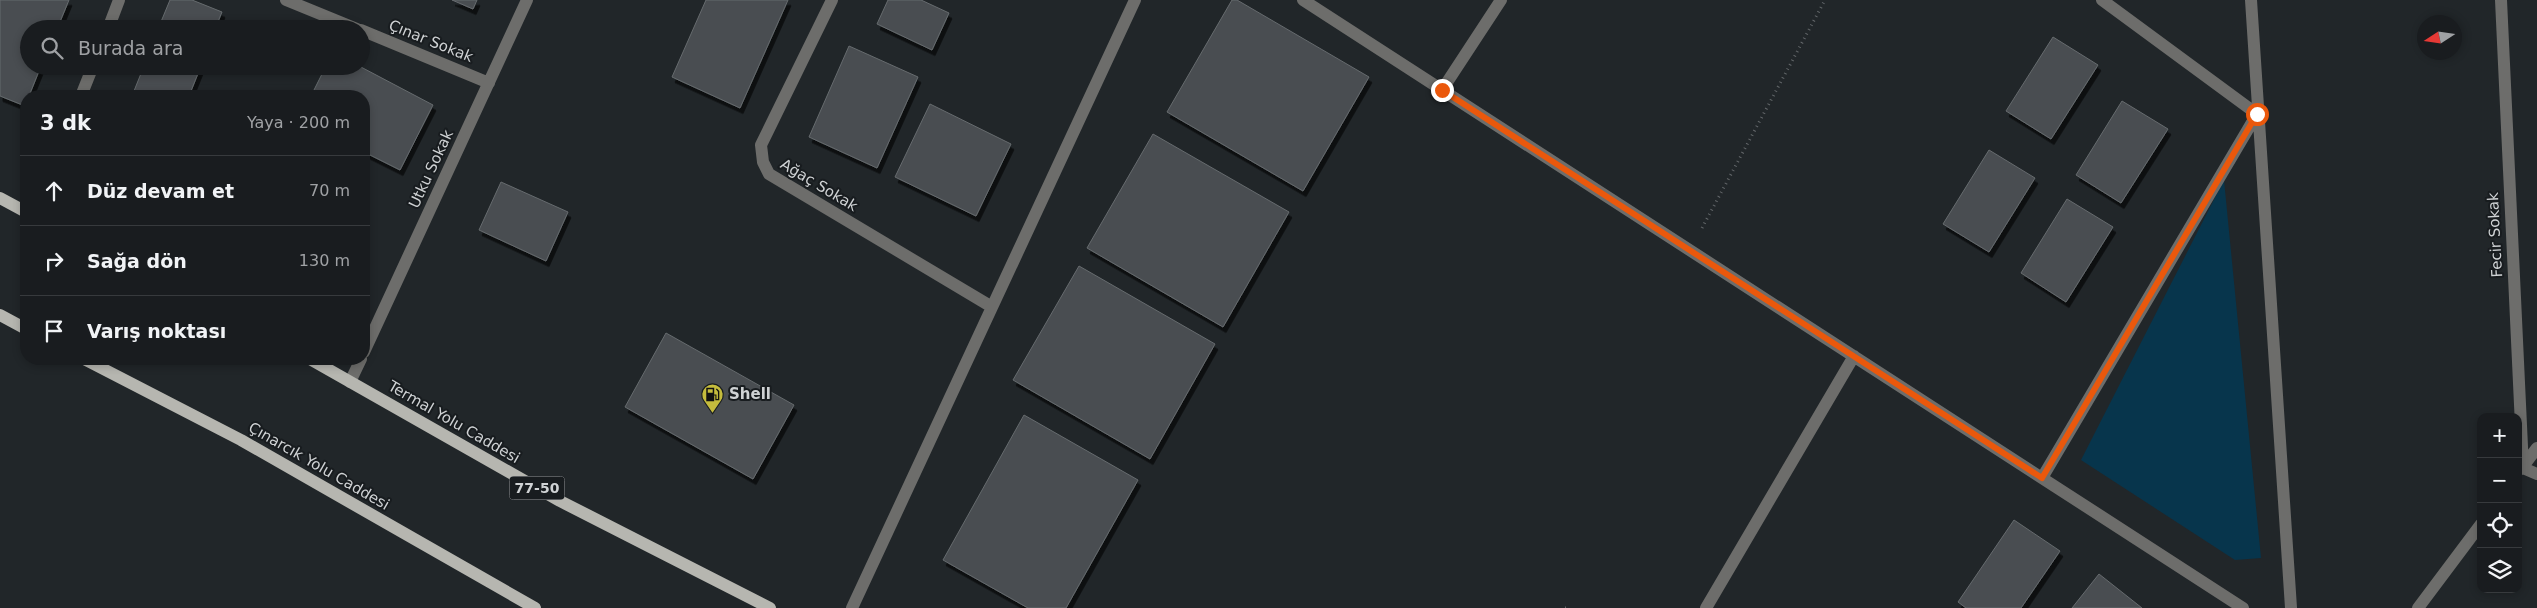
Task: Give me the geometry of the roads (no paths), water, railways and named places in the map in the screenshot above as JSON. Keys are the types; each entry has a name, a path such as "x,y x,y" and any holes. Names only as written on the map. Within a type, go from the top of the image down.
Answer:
{"main road":[{"path":"0,198 20,209"},
{"path":"0,315 20,326"},
{"name":"Çınarcık Yolu Caddesi","path":"96,365 241,440 535,608"},
{"name":"Termal Yolu Caddesi","path":"320,365 560,501 770,608"}],"street":[{"path":"111,20 119,0"},
{"path":"286,0 335,20"},
{"name":"Utku Sokak","path":"370,339 527,0"},
{"name":"Ağaç Sokak","path":"832,0 761,145 763,162 769,174 992,307"},
{"path":"852,608 1135,0"},
{"path":"1303,0 2243,608"},
{"path":"1442,90 1501,0"},
{"path":"2102,0 2257,114"},
{"path":"2251,0 2291,608"},
{"name":"Fecir Sokak","path":"2501,0 2519,458"},
{"name":"Çınar Sokak","path":"370,34 489,82"},
{"path":"83,90 89,75"},
{"path":"2042,478 2257,114"},
{"path":"1706,608 1854,356"},
{"path":"350,382 357,365"},
{"path":"2522,468 2537,448"},
{"path":"2522,471 2537,474"},
{"path":"2418,608 2477,529"}],"place":[{"name":"Shell","path":"713,413"}]}
